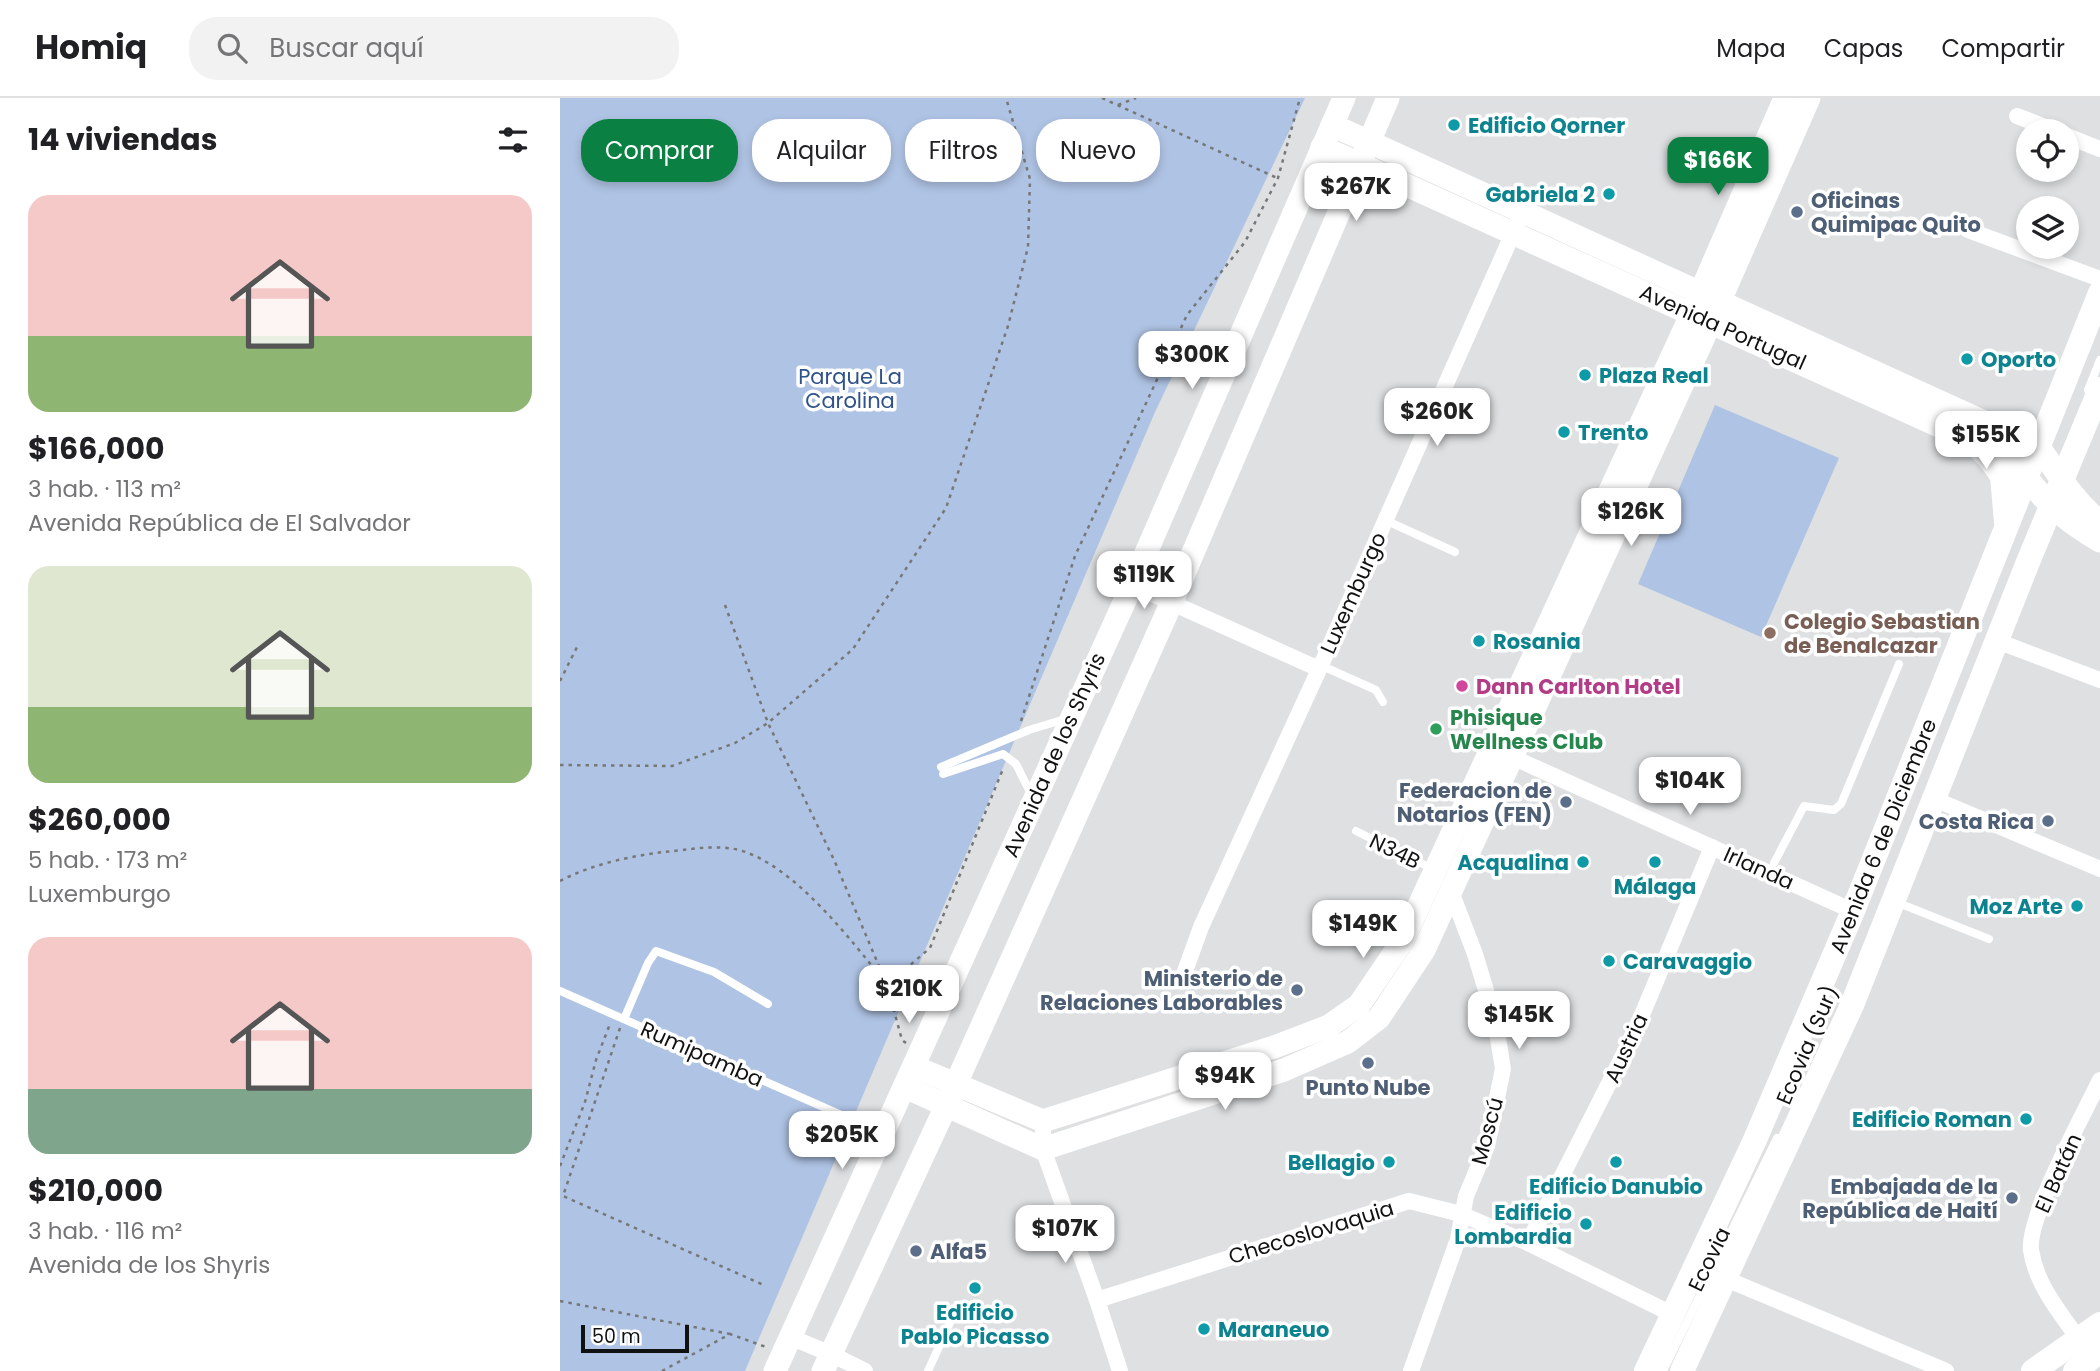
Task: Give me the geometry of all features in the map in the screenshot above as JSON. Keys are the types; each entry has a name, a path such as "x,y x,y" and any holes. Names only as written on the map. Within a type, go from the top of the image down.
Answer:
{"main road":[{"name":"Avenida de los Shyris","path":"775,1371 905,1087 912,1055 1034,800 1132,585 1344,98"},
{"path":"827,1362 946,1106 1171,604 1388,98"},
{"path":"905,1087 1042,1149 1284,1070 1348,1042 1379,1018 1424,950 1512,757 1706,307 1785,98"},
{"path":"912,1055 955,1084 1043,1121 1274,1047 1329,1026 1359,1005 1403,940 1706,307 1810,98"},
{"name":"Avenida Portugal","path":"1332,125 1364,152 1706,307 2046,476 2100,522"},
{"name":"Avenida Portugal","path":"1322,147 1364,152"},
{"name":"Avenida 6 de Diciembre","path":"1682,1371 1852,1005 1997,641 2100,293"},
{"name":"Avenida Portugal","path":"1706,307 1969,438 2022,469 2046,476 2100,541"},
{"name":"Avenida 6 de Diciembre","path":"1646,1371 1754,1142 1860,907 2006,533 2046,476 2093,393"},
{"path":"1969,438 2002,476 2006,533"},
{"path":"2056,1368 2090,1346 2100,1324"}],"street":[{"path":"2017,116 2025,119"},
{"path":"2079,141 2100,149"},
{"name":"Luxemburgo","path":"1184,974 1201,927 1518,222"},
{"path":"1968,230 2100,279"},
{"path":"1132,585 1320,667"},
{"path":"1997,641 2100,680"},
{"name":"Irlanda","path":"1512,757 1712,847 1860,907"},
{"path":"1934,799 2100,869"},
{"name":"Austria","path":"1528,1243 1634,1034 1712,847"},
{"path":"1435,870 1452,890"},
{"name":"Moscú","path":"1411,1371 1458,1239 1461,1214 1487,1146 1503,1069 1495,1020 1452,890"},
{"name":"El Batán","path":"2090,1346 2041,1285 2031,1248 2040,1204 2100,1080"},
{"path":"1043,1121 1042,1149 1120,1371"},
{"name":"Checoslovaquia","path":"1097,1300 1409,1202 1461,1214 1528,1243 1674,1315"},
{"path":"1726,1279 1946,1371"},
{"path":"790,1337 827,1362 865,1371"}],"lane":[{"path":"1942,751 2046,476 2100,318"},
{"path":"2093,393 2100,360"},
{"path":"2001,566 2046,476"},
{"path":"1385,520 1455,552"},
{"path":"1774,863 1801,808 1808,806 1834,810 1841,804 1899,664"},
{"path":"1320,667 1376,690 1384,702"},
{"path":"1034,800 1022,774 1008,756 997,754 942,771 1029,730 1071,718"},
{"name":"N34B","path":"1356,831 1435,870"},
{"path":"1894,901 1989,939"},
{"path":"1846,953 1860,907"},
{"path":"623,1020 648,962 656,951 714,972 768,1004"},
{"name":"Rumipamba","path":"560,991 883,1133"},
{"path":"1790,1114 1830,1029"},
{"path":"1767,1149 1784,1126"},
{"path":"1767,1149 1769,1135"},
{"name":"Ecovia","path":"1655,1371 1767,1149"},
{"name":"Ecovia","path":"1664,1371 1767,1149"},
{"path":"928,1371 953,1316"}],"path":[{"path":"560,765 672,766 734,743 768,723 853,649 946,508 1008,326 1028,247 1030,179 1006,98"},
{"path":"1102,98 1278,178"},
{"path":"1118,105 1136,98"},
{"path":"1018,731 1075,556 1187,315 1245,242 1278,178 1300,98"},
{"path":"725,605 768,723 835,862 887,985 902,1040 912,1055"},
{"path":"560,681 578,645"},
{"path":"887,985 930,948 1008,756"},
{"path":"560,881 575,874 648,854 713,848 737,850 781,872 808,894 849,938 887,985"},
{"path":"560,1166 585,1102 596,1060 613,1014"},
{"path":"623,1020 563,1196 766,1286"},
{"path":"560,1301 730,1334 769,1348"},
{"path":"662,1371 730,1334"}],"green space":[{"name":"Parque La Carolina","path":"560,98 1305,98 1155,412 745,1371 560,1371"},
{"path":"1715,405 1839,458 1761,637 1638,584"}],"place":[{"name":"Edificio Qorner","path":"1454,125"},
{"name":"Gabriela 2","path":"1609,194"},
{"name":"Oficinas Quimipac Quito","path":"1797,212"},
{"name":"Oporto","path":"1967,359"},
{"name":"Plaza Real","path":"1585,375"},
{"name":"Trento","path":"1564,432"},
{"name":"Colegio Sebastian de Benalcazar","path":"1770,633"},
{"name":"Rosania","path":"1479,641"},
{"name":"Dann Carlton Hotel","path":"1462,686"},
{"name":"Phisique Wellness Club","path":"1436,729"},
{"name":"Federacion de Notarios (FEN)","path":"1566,802"},
{"name":"Costa Rica","path":"2048,821"},
{"name":"Acqualina","path":"1583,862"},
{"name":"Málaga","path":"1655,862"},
{"name":"Moz Arte","path":"2077,906"},
{"name":"Caravaggio","path":"1609,961"},
{"name":"Ministerio de Relaciones Laborables","path":"1297,990"},
{"name":"Punto Nube","path":"1368,1063"},
{"name":"Edificio Roman","path":"2026,1119"},
{"name":"Bellagio","path":"1389,1162"},
{"name":"Edificio Danubio","path":"1616,1162"},
{"name":"Embajada de la República de Haití","path":"2012,1198"},
{"name":"Edificio Lombardia","path":"1586,1224"},
{"name":"Alfa5","path":"916,1251"},
{"name":"Edificio Pablo Picasso","path":"975,1288"},
{"name":"Maraneuo","path":"1204,1329"}]}
